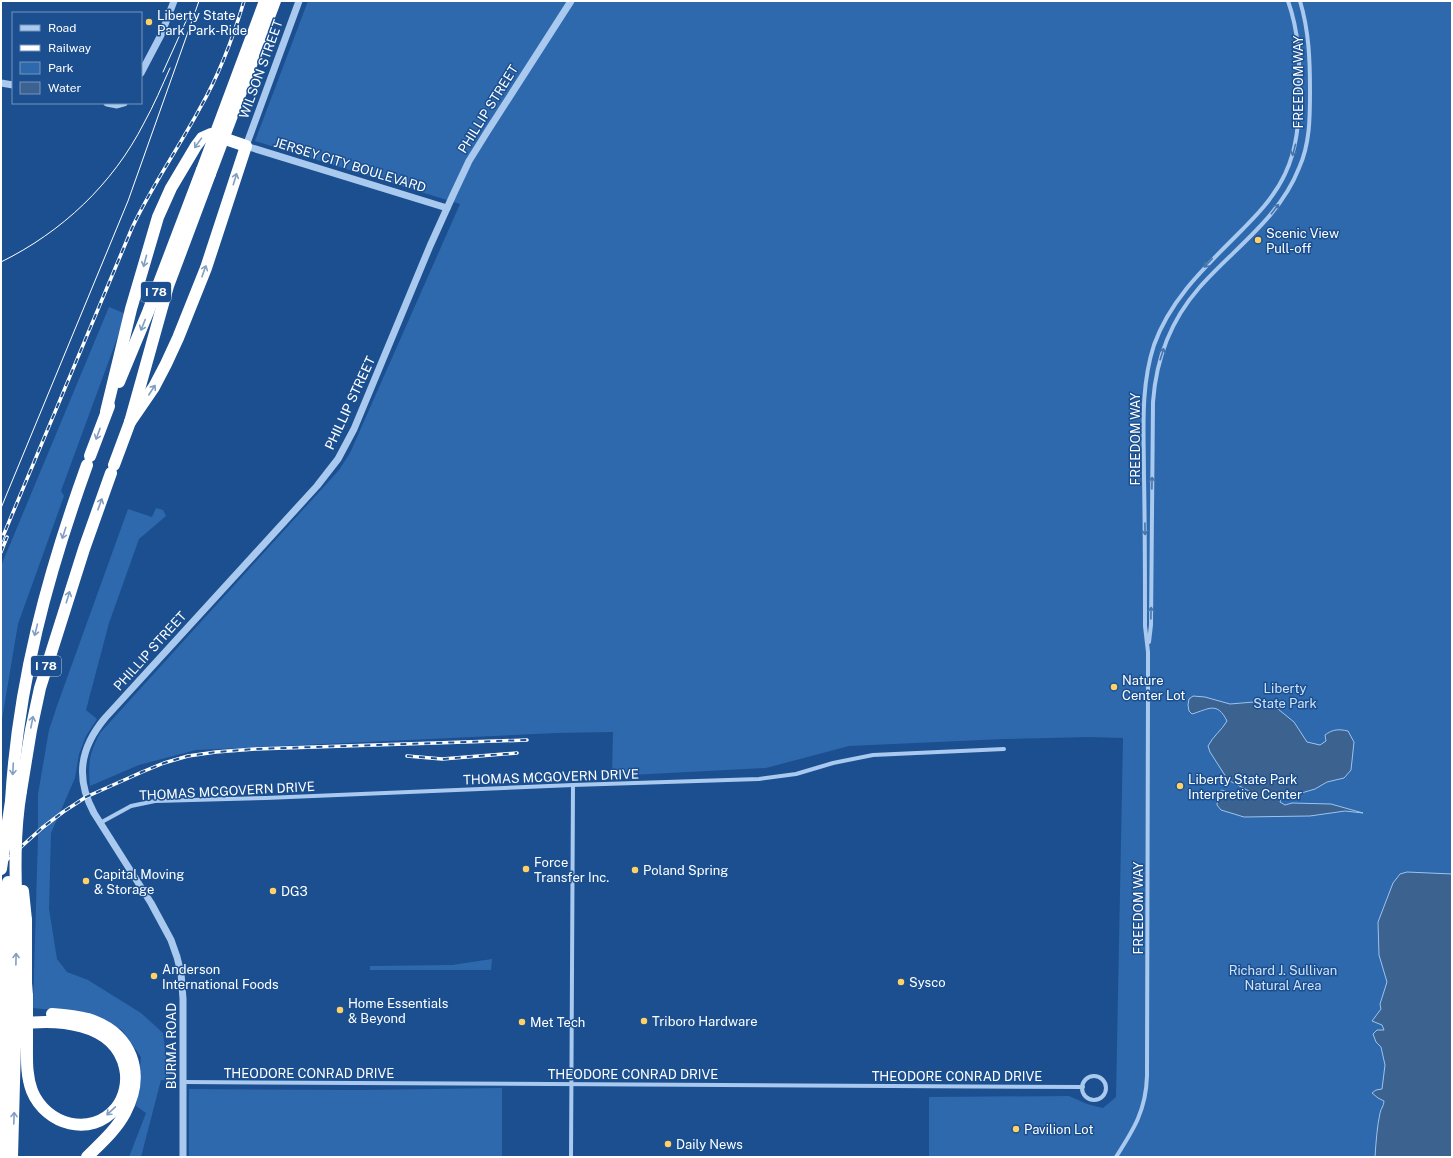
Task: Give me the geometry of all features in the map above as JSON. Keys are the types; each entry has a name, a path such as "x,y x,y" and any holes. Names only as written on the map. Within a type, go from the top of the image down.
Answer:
{"highway":[{"name":"I 78","path":"12,1157 16,1045 16,841 18,811 23,795 26,760 34,715 44,674 84,549 130,422 168,286 265,1"},
{"name":"I 78","path":"17,919 9,841 13,761 18,720 33,643 59,548 106,412 206,172 275,1"},
{"path":"106,412 131,310 155,226 164,201 202,138 211,134 246,146 206,268 178,338 154,387 130,422"},
{"path":"1,869 11,801"},
{"path":"1,1027 25,1023 59,1023 85,1028 103,1036 117,1049 125,1065 126,1084 116,1108 106,1116 88,1124 69,1124 52,1116 39,1103 31,1086 28,1069 16,1045 16,998 26,983 17,919"},
{"path":"1,1019 42,1014 67,1015 81,1018 95,1022 108,1029 119,1038 128,1049 134,1063 135,1071 131,1100 118,1125 87,1157"},
{"name":"I 78","path":"2,1157 16,1045"}],"street":[{"path":"142,71 161,35 174,1"},
{"name":"WILSON STREET","path":"246,146 299,1"},
{"name":"PHILLIP STREET","path":"85,791 83,780 84,760 89,742 98,726 317,486 338,458 354,429 447,208 478,146 571,1"},
{"name":"FREEDOM WAY","path":"1116,1157 1138,1120 1143,1107 1147,1085 1148,652 1146,626 1143,417 1148,366 1158,334 1175,304 1195,277 1270,200 1285,175 1294,148 1299,120 1300,58 1297,32 1288,1"},
{"name":"FREEDOM WAY","path":"1148,652 1151,625 1153,402 1157,372 1166,341 1181,312 1197,290 1277,208 1292,184 1304,155 1310,120 1310,57 1307,28 1300,1"},
{"path":"1,83 12,85"},
{"name":"JERSEY CITY BOULEVARD","path":"246,146 447,208"},
{"path":"1222,250 1229,257"},
{"name":"THOMAS MCGOVERN DRIVE","path":"100,822 131,806 155,801 759,779 796,774 834,763 873,755 1004,749"},
{"path":"571,1157 573,785"},
{"name":"BURMA ROAD","path":"85,791 89,804 160,918 178,957 183,989 183,1157"},
{"path":"1092,1076 1096,1076 1103,1080 1106,1086 1104,1094 1098,1099 1087,1097 1083,1087 1086,1080 1092,1076"},
{"name":"THEODORE CONRAD DRIVE","path":"183,1082 1083,1087"}],"green space":[{"path":"308,1 1452,1 1452,875 1389,1157 929,1157 929,1097 1069,1096 1087,1104 1103,1108 1116,1097 1123,738 1090,737 1004,739 849,746 766,768 612,776 613,732 557,733 196,750 139,765 90,786 89,771 91,753 100,733 339,470 350,453 460,204 255,141"},
{"path":"109,307 126,314 61,491 64,496 18,624 1,725 1,566"},
{"path":"156,508 163,510 166,516 139,539 109,623 86,710 97,719 86,736 79,754 75,778 51,833 49,909 57,959 67,972 88,980 141,1013 163,1033 169,1081 161,1080 141,1157 129,1157 146,1113 136,1106 141,1057 122,1030 90,1014 33,1008 38,794 49,730 128,509 152,517"},
{"path":"492,959 491,970 370,970 370,966 452,965"},
{"path":"502,1088 502,1157 189,1157 189,1089 360,1090"}],"water":[{"path":"1193,696 1205,697 1230,704 1254,702 1278,709 1294,722 1307,742 1320,745 1326,741 1325,735 1333,731 1348,731 1354,742 1351,770 1344,778 1327,782 1315,789 1281,799 1280,802 1285,805 1292,803 1331,804 1363,813 1345,811 1310,816 1244,817 1221,810 1217,805 1218,793 1221,790 1252,798 1254,795 1228,780 1210,752 1208,746 1227,721 1220,711 1212,708 1192,714 1189,711 1188,705 1189,699"},
{"path":"1407,872 1452,874 1452,1157 1375,1157 1378,1124 1384,1101 1372,1093 1376,1090 1382,1089 1385,1065 1381,1047 1376,1042 1373,1034 1377,1030 1384,1030 1382,1025 1372,1021 1381,1009 1380,1004 1387,982 1379,955 1378,922 1393,883 1400,874"}],"tram line":[{"path":"1,508 128,201 199,1"},
{"path":"163,72 187,19"},
{"path":"1,262 45,236 65,221 101,186 131,145 151,109 170,68"}],"railway":[{"path":"1,541 132,228 139,213 192,123 213,83 235,29 244,1"},
{"path":"1,552 7,537"},
{"path":"1,865 42,828 86,797 164,763 188,756 255,749 527,740"},
{"path":"407,756 442,759 517,753"}],"place":[{"name":"Liberty State Park Park-Ride","path":"149,22"},
{"name":"Scenic View Pull-off","path":"1258,240"},
{"name":"Nature Center Lot","path":"1114,687"},
{"name":"Liberty State Park Interpretive Center","path":"1180,786"},
{"name":"Force Transfer Inc.","path":"526,869"},
{"name":"Poland Spring","path":"635,870"},
{"name":"Capital Moving & Storage","path":"86,881"},
{"name":"DG3","path":"273,891"},
{"name":"Anderson International Foods","path":"154,976"},
{"name":"Sysco","path":"901,982"},
{"name":"Home Essentials & Beyond","path":"340,1010"},
{"name":"Triboro Hardware","path":"644,1021"},
{"name":"Met Tech","path":"522,1022"},
{"name":"Pavilion Lot","path":"1016,1129"},
{"name":"Daily News","path":"668,1144"}],"park label":[{"name":"Liberty State Park","path":"1285,696"},
{"name":"Richard J. Sullivan Natural Area","path":"1283,978"}]}
